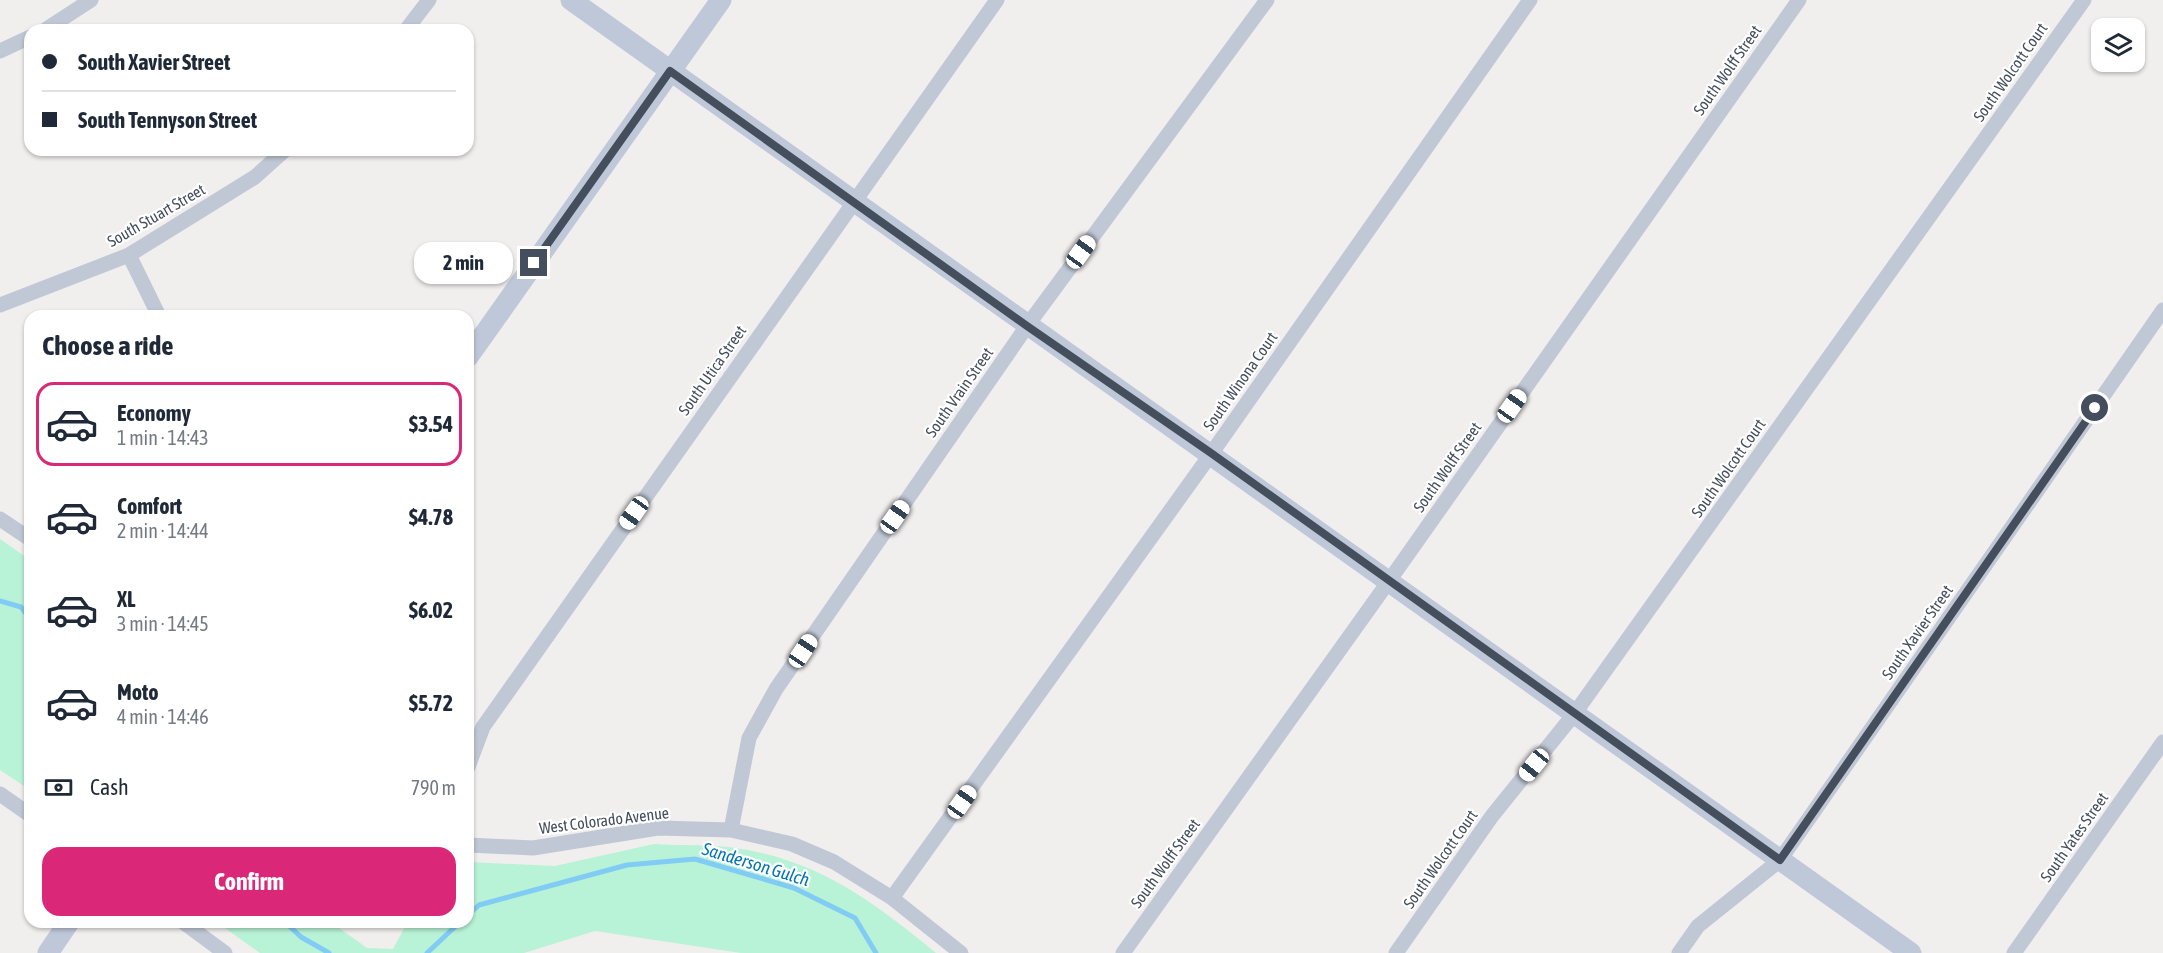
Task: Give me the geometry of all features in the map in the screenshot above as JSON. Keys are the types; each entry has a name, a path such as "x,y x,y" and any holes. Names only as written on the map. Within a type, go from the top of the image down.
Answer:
{"main road":[{"path":"571,0 1911,953"},
{"path":"474,349 721,0"},
{"path":"48,953 65,928"}],"street":[{"path":"54,24 91,0"},
{"path":"411,24 429,0"},
{"name":"South Utica Street","path":"474,751 483,727 997,0"},
{"name":"South Vrain Street","path":"731,830 749,738 776,689 1027,326 1267,0"},
{"name":"South Winona Court","path":"892,898 1211,453 1530,0"},
{"name":"South Wolff Street","path":"1123,953 1799,0"},
{"name":"South Wolcott Court","path":"1396,953 1492,816 1575,713 2084,0"},
{"path":"0,51 24,40"},
{"name":"South Stuart Street","path":"0,305 129,255 255,177 278,156"},
{"path":"129,255 156,310"},
{"name":"South Xavier Street","path":"1679,953 1698,926 1780,860 2163,310"},
{"path":"0,519 24,535"},
{"name":"South Yates Street","path":"2014,953 2163,741"},
{"path":"0,794 24,811"},
{"name":"West Colorado Avenue","path":"474,845 533,848 658,828 731,830 792,844 834,862 892,898 962,953"},
{"path":"191,928 225,953"}],"green space":[{"path":"0,539 24,556 24,786 0,770"},
{"path":"654,844 716,846 766,854 819,873 843,886 890,916 936,953 741,953 595,931 524,953 260,953 225,928 339,928 367,948 393,949 404,928 474,928 474,862 555,866"}],"waterway":[{"name":"Sanderson Gulch","path":"0,601 21,607 24,611"},
{"name":"Sanderson Gulch","path":"474,910 479,905 627,865 695,859 794,888 855,918 876,953"},
{"name":"Sanderson Gulch","path":"291,928 301,937 329,953"},
{"name":"Sanderson Gulch","path":"427,953 454,928"}],"route":[{"path":"534,263 670,71 1027,326 1211,453 1780,860 2095,408"}]}
